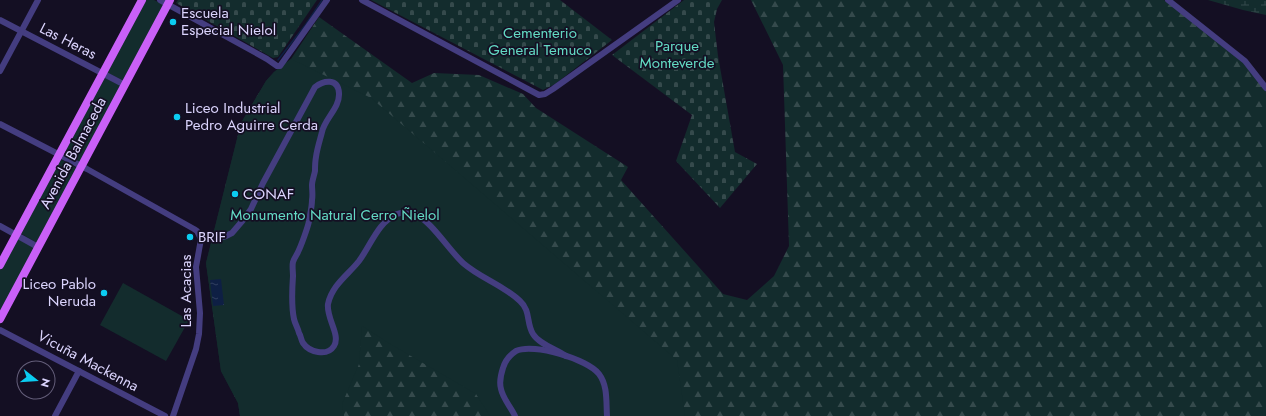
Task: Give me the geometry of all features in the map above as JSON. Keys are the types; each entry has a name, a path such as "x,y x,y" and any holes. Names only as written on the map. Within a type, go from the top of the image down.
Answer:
{"main road":[{"name":"Avenida Balmaceda","path":"0,265 142,0"},
{"name":"Avenida Balmaceda","path":"0,319 169,2"}],"street":[{"path":"0,70 38,0"},
{"path":"160,0 169,2 277,66 280,66 327,0"},
{"path":"362,0 539,94 545,94 553,90 678,0"},
{"path":"1168,0 1245,61 1266,88"},
{"name":"Las Heras","path":"0,20 125,85"},
{"path":"0,124 194,229 200,235 219,238 232,233 251,209 263,183 298,121 315,87 321,82 330,82 335,84 339,91 339,99 333,113 327,120 322,130 316,156 309,224 293,262 292,297 294,319 303,342 313,351 322,352 333,348 336,337 329,318 328,306 333,290 341,279 360,260 375,235 386,221 399,213 406,212 415,214 435,230 472,271 501,287 525,306 533,333 541,341 566,356 588,365 599,375 606,394 606,416"},
{"path":"0,226 38,247"},
{"name":"Las Acacias","path":"173,416 196,349 199,334 200,313 196,267 201,239 200,235"},
{"name":"Vicuña Mackenna","path":"0,330 165,416"},
{"path":"515,416 500,388 500,375 510,356 516,351 532,348 566,356"},
{"path":"55,416 79,371"}],"green space":[{"path":"145,0 154,0 164,5 124,81 106,72"},
{"path":"178,0 317,0 278,57 273,58 176,3"},
{"name":"Cementerio General Temuco","path":"371,0 560,0 612,40 555,84 543,90"},
{"name":"Parque Monteverde","path":"684,0 722,0 717,9 714,22 718,56 735,152 757,164 720,208 676,161 692,115 612,55"},
{"path":"751,0 1164,0 1244,63 1266,90 1266,416 240,416 238,403 221,371 206,263 241,123 266,81 274,72 291,59 319,17 412,83 434,73 479,75 523,94 536,108 628,167 621,180 723,294 747,300 774,276 789,246 783,65"},
{"path":"1208,0 1266,0 1266,15 1243,10"},
{"name":"Monumento Natural Cerro Ñielol","path":"291,59 371,98 677,360 685,416 490,416 476,394 362,326 359,364 342,404 344,416 240,416 238,403 221,371 206,263 241,123 266,81 274,72"},
{"path":"103,77 121,86 80,162 63,153"},
{"path":"60,159 77,168 37,243 20,233"},
{"path":"17,238 35,248 0,314 0,270"},
{"path":"123,283 189,320 166,361 100,325"}],"water":[{"path":"221,279 224,305 213,306 210,280"}],"waterway":[{"path":"278,60 306,24 322,0"}],"place":[{"name":"Escuela Especial Nielol","path":"173,22"},
{"name":"Liceo Industrial Pedro Aguirre Cerda","path":"177,117"},
{"name":"CONAF","path":"235,194"},
{"name":"BRIF","path":"190,237"},
{"name":"Liceo Pablo Neruda","path":"104,293"}]}
